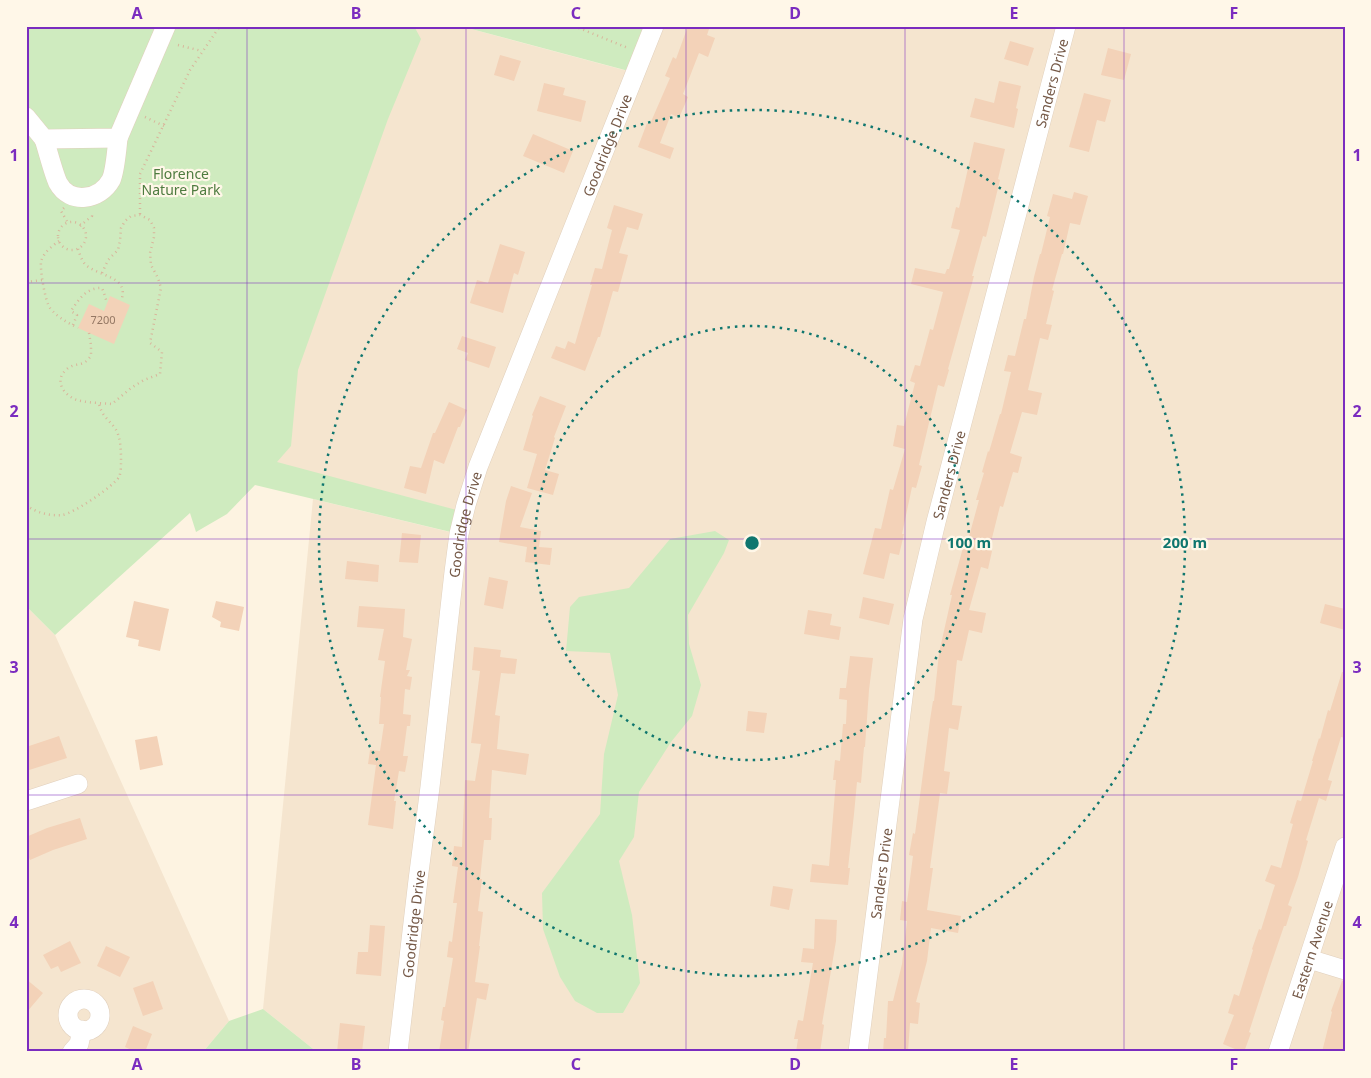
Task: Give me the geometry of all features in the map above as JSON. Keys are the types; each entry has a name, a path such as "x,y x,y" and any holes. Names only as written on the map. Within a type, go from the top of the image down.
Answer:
{"street":[{"path":"26,117 44,139 58,183 69,195 80,198 100,192 112,178 118,138 166,26"},
{"name":"Goodridge Drive","path":"398,1052 454,572 459,534 466,505 478,467 654,26"},
{"name":"Sanders Drive","path":"858,1052 913,619 936,522 1066,26"},
{"path":"44,139 118,138"},
{"path":"26,801 78,784"},
{"name":"Eastern Avenue","path":"1278,1052 1345,847"},
{"path":"1309,959 1345,970"},
{"path":"72,1052 79,1044 82,1030"}],"path":[{"path":"140,215 140,174 190,70 220,26"},
{"path":"574,26 643,54"},
{"path":"178,45 202,51"},
{"path":"140,115 164,126"},
{"path":"89,333 91,356 84,363 72,365 60,377 60,386 76,400 112,404 131,388 144,380 160,374 162,352 150,343 161,288 151,265 150,253 154,228 150,220 140,215 131,216 121,228 118,250 108,260 102,273"},
{"path":"68,223 77,224 85,233 86,238 78,249 64,248 59,240 59,232 68,223"},
{"path":"59,240 45,254 41,262 42,280 48,306 61,319 78,328"},
{"path":"78,249 86,266 121,284 124,290 121,301"},
{"path":"26,282 42,280"},
{"path":"73,325 77,315 71,311 81,296 95,288 102,288 107,303"},
{"path":"26,505 32,510 47,515 64,515 77,510 113,484 120,476 119,439 116,430 100,410 99,402"}],"shaded area":[{"path":"394,26 460,26 635,73 654,26 1345,26 1345,1052 317,1052 263,1009 313,499 458,534 254,457"},
{"path":"26,606 55,635 229,1021 203,1052 26,1052"}],"green space":[{"name":"Florence Nature Park","path":"26,26 414,26 421,39 388,119 298,370 291,446 277,462 464,512 459,534 255,485 227,514 196,532 190,513 55,635 26,606"},
{"path":"460,26 654,26 636,73"},
{"path":"715,531 729,540 724,553 688,615 689,644 701,685 692,716 671,742 639,792 634,837 619,861 632,915 640,983 623,1013 597,1013 575,1001 560,977 543,929 542,893 600,814 604,754 618,695 610,653 566,651 570,607 579,597 629,588 670,539"},
{"path":"263,1009 317,1052 203,1052 229,1021"}],"building":[{"path":"688,26 710,26 707,35 715,38 708,57 699,53 683,94 688,97 679,118 671,114 660,143 674,148 670,159 638,147 647,123 650,124 670,78 665,76 673,57 676,59"},
{"path":"1010,41 1034,48 1028,66 1004,59"},
{"path":"1108,48 1131,54 1124,80 1101,75"},
{"path":"500,55 521,61 514,81 494,75"},
{"path":"999,81 1021,86 1014,128 970,117 975,98 994,103"},
{"path":"544,83 565,88 563,95 586,101 581,122 537,111"},
{"path":"1084,93 1111,100 1105,122 1097,120 1089,152 1069,147"},
{"path":"533,134 573,151 564,173 523,156"},
{"path":"974,142 1005,149 998,179 1000,180 986,237 983,236 972,276 974,276 944,387 938,385 919,465 922,466 916,488 912,487 899,555 890,553 884,579 863,574 875,528 881,529 890,489 893,490 905,449 893,446 897,425 904,426 915,383 910,381 915,365 920,366 930,329 933,330 943,292 911,284 915,268 945,274 947,269 949,269 960,230 951,228 956,207 959,208"},
{"path":"1074,192 1088,196 1080,225 1070,223 1052,290 1054,291 1046,324 1052,325 1048,340 1040,338 1028,390 1042,393 1037,415 1022,412 1010,453 1022,457 1018,473 1013,472 1003,507 1000,506 989,550 992,551 988,569 981,567 969,610 986,613 982,633 969,630 962,661 957,660 952,705 962,706 958,730 949,728 944,771 950,772 947,794 940,793 930,868 933,868 927,910 961,916 958,933 931,928 927,961 916,1002 920,1003 918,1024 910,1023 908,1052 883,1052 884,1038 886,1038 888,1001 893,1001 902,964 907,921 900,920 902,901 907,902 913,856 909,855 913,833 915,834 939,653 952,595 950,595 964,544 967,544 979,500 976,500 984,473 982,472 1001,414 1011,372 1004,371 1008,355 1015,356 1024,319 1026,319 1034,277 1050,217 1047,216 1053,194 1072,199"},
{"path":"614,205 643,214 638,230 627,227 619,253 628,255 618,292 613,291 600,337 598,337 585,371 551,358 556,346 565,349 568,341 575,344 595,268 602,269 612,230 607,228"},
{"path":"500,244 525,252 518,275 514,273 503,313 470,303 477,280 488,283"},
{"path":"110,296 130,305 114,344 78,328 89,304 104,311"},
{"path":"462,336 496,347 489,368 465,360 468,353 457,349"},
{"path":"540,396 566,406 554,437 545,470 559,474 553,495 527,488 537,454 523,450 532,415"},
{"path":"449,402 467,410 460,427 458,427 444,464 434,460 426,494 404,488 410,466 421,468 433,433 435,433"},
{"path":"511,486 532,493 520,527 541,531 539,547 552,548 550,565 525,562 527,547 499,542 506,501"},
{"path":"402,533 421,535 418,563 399,562"},
{"path":"347,561 379,565 378,582 345,579"},
{"path":"489,577 508,581 503,609 484,605"},
{"path":"863,597 894,604 889,625 859,618"},
{"path":"134,601 169,609 160,651 138,646 139,640 126,637"},
{"path":"216,601 244,607 239,631 220,627 221,622 212,617"},
{"path":"1325,604 1345,609 1345,630 1320,623"},
{"path":"359,606 405,609 403,637 412,639 406,670 410,670 407,676 412,677 410,690 405,689 403,714 411,715 410,726 407,726 403,756 408,756 405,772 399,771 394,801 396,801 393,829 368,825 376,765 368,764 370,750 380,751 384,724 379,724 380,697 385,661 378,660 384,629 357,627"},
{"path":"808,610 832,614 830,625 841,627 839,640 804,634"},
{"path":"474,647 501,650 500,657 517,659 515,674 501,673 495,715 500,716 497,749 529,754 526,775 492,770 489,818 492,818 491,840 484,840 478,911 483,912 475,982 489,984 486,1000 477,998 468,1052 439,1052 444,1021 441,1020 453,958 447,957 449,941 452,942 457,903 453,903 458,867 452,866 454,846 462,847 465,780 475,781 481,744 471,743 480,671 472,670"},
{"path":"850,656 873,658 861,783 857,782 848,885 810,882 812,864 829,866 836,780 833,780 835,760 840,761 843,724 846,724 847,700 839,699 840,688 846,688"},
{"path":"1342,672 1345,672 1345,738 1341,737 1328,780 1332,781 1326,801 1319,798 1306,840 1308,841 1298,877 1288,905 1292,907 1270,967 1249,1032 1251,1033 1244,1052 1242,1052 1223,1044 1234,1015 1228,1013 1234,994 1239,996 1252,949 1259,929 1261,930 1275,885 1265,881 1271,865 1281,868 1293,824 1290,823 1297,800 1301,801 1319,738 1328,710 1330,711"},
{"path":"748,711 767,713 764,733 746,731"},
{"path":"59,736 67,758 26,771 26,747"},
{"path":"157,736 163,765 140,770 135,740"},
{"path":"80,818 87,839 30,860 26,851 26,837 47,828"},
{"path":"773,886 793,889 789,910 770,906"},
{"path":"815,919 837,920 836,941 822,1024 824,1025 820,1052 796,1052 798,1039 794,1039 798,1020 803,1021 813,963 801,962 803,948 814,949"},
{"path":"370,925 385,926 381,976 356,974 358,952 368,952"},
{"path":"70,941 81,963 61,972 58,966 51,969 43,955"},
{"path":"106,946 130,957 120,977 97,966"},
{"path":"26,979 43,993 26,1013"},
{"path":"153,981 163,1009 143,1016 133,988"},
{"path":"1342,981 1345,981 1345,1047 1343,1052 1322,1052 1331,1011"},
{"path":"340,1023 365,1026 362,1052 337,1052"},
{"path":"133,1026 152,1034 145,1052 136,1052 125,1047"}]}
